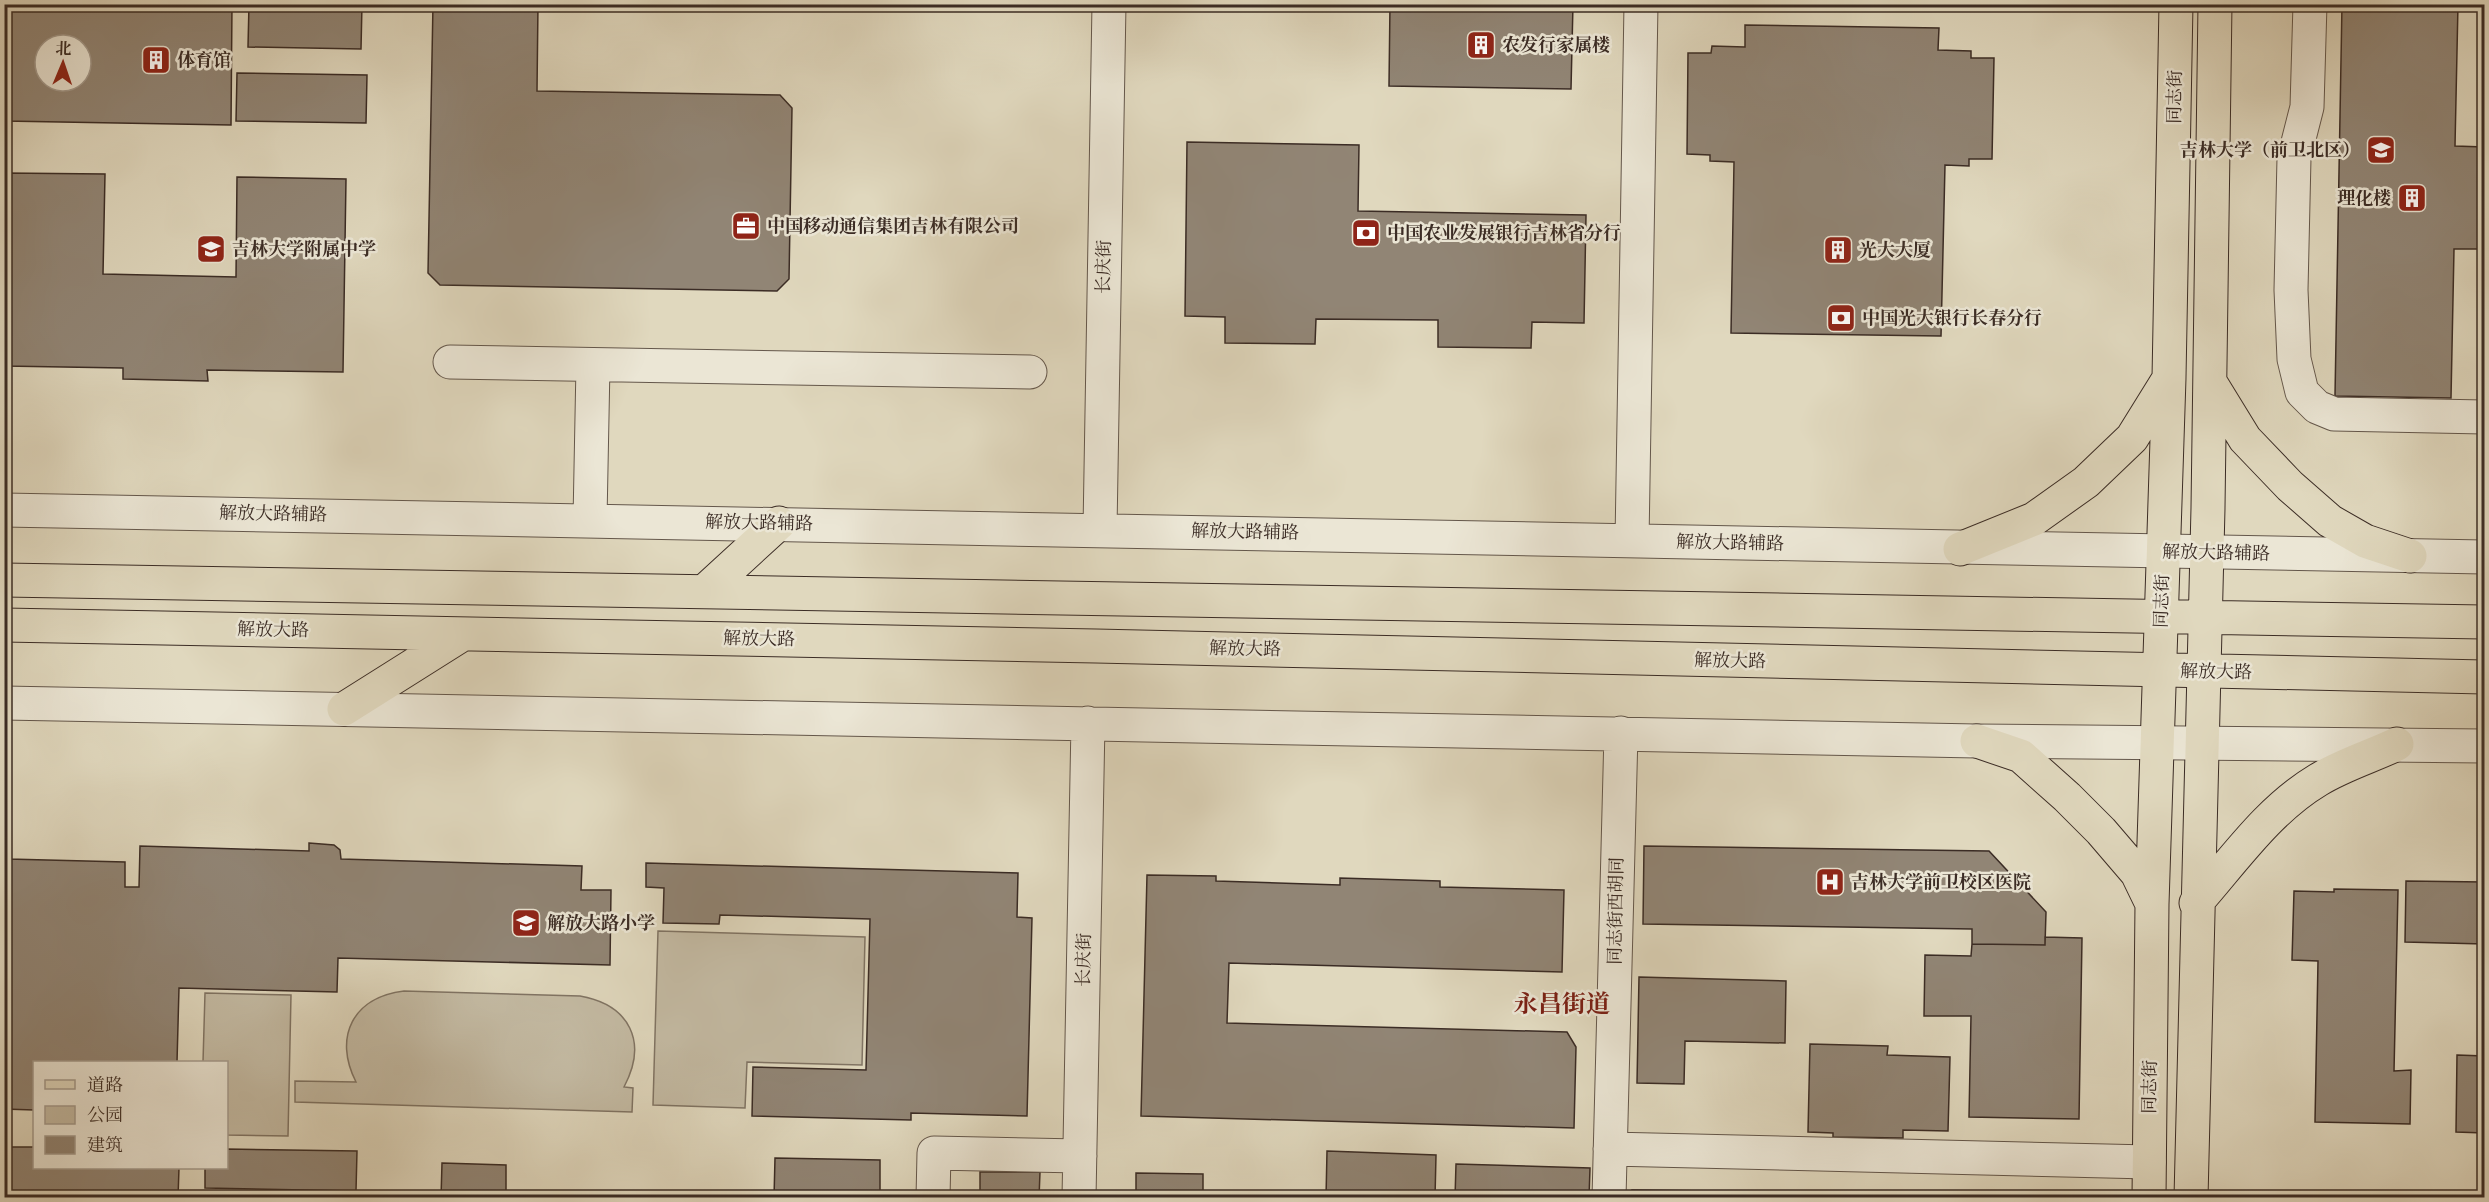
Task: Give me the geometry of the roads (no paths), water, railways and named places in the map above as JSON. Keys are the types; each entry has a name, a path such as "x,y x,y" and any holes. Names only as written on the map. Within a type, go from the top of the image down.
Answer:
{"main road":[{"name":"同志街","path":"2149,1197 2152,904 2169,378 2176,4"},
{"path":"2191,1197 2196,903 2203,743 2215,4"},
{"path":"1960,549 2034,519 2086,482 2132,438 2169,378"},
{"path":"2210,382 2245,439 2290,486 2330,521 2365,541 2410,556"},
{"path":"706,591 779,523"},
{"path":"4,580 2484,622"},
{"name":"解放大路","path":"4,625 1096,646 2484,677"},
{"path":"344,709 463,634"},
{"path":"1977,741 2021,756 2067,797 2101,831 2137,873 2152,904"},
{"path":"2196,903 2265,821 2282,806 2318,779 2397,744"}],"street":[{"name":"长庆街","path":"1100,529 1109,4"},
{"path":"1632,541 1641,4"},
{"path":"2310,4 2307,107 2294,158 2291,290 2294,359 2302,392 2317,407 2334,414 2484,417"},
{"path":"450,362 1030,372"},
{"path":"590,520 593,365"},
{"name":"解放大路辅路","path":"4,510 1100,529 1960,549 2484,557"},
{"path":"4,703 1977,741 2484,746"},
{"name":"长庆街","path":"1079,1197 1088,723"},
{"name":"同志街西胡同","path":"1609,1197 1621,733"},
{"path":"1610,1149 2149,1162"},
{"path":"933,1197 934,1153 1080,1156"}],"place":[{"name":"农发行家属楼","path":"1481,45"},
{"name":"体育馆","path":"156,60"},
{"name":"吉林大学（前卫北区）","path":"2381,150"},
{"name":"理化楼","path":"2412,198"},
{"name":"中国移动通信集团吉林有限公司","path":"746,226"},
{"name":"中国农业发展银行吉林省分行","path":"1366,233"},
{"name":"吉林大学附属中学","path":"211,249"},
{"name":"光大大厦","path":"1838,250"},
{"name":"中国光大银行长春分行","path":"1841,318"},
{"name":"吉林大学前卫校区医院","path":"1830,882"},
{"name":"解放大路小学","path":"526,923"}],"district":[{"name":"永昌街道","path":"1562,1005"}]}
